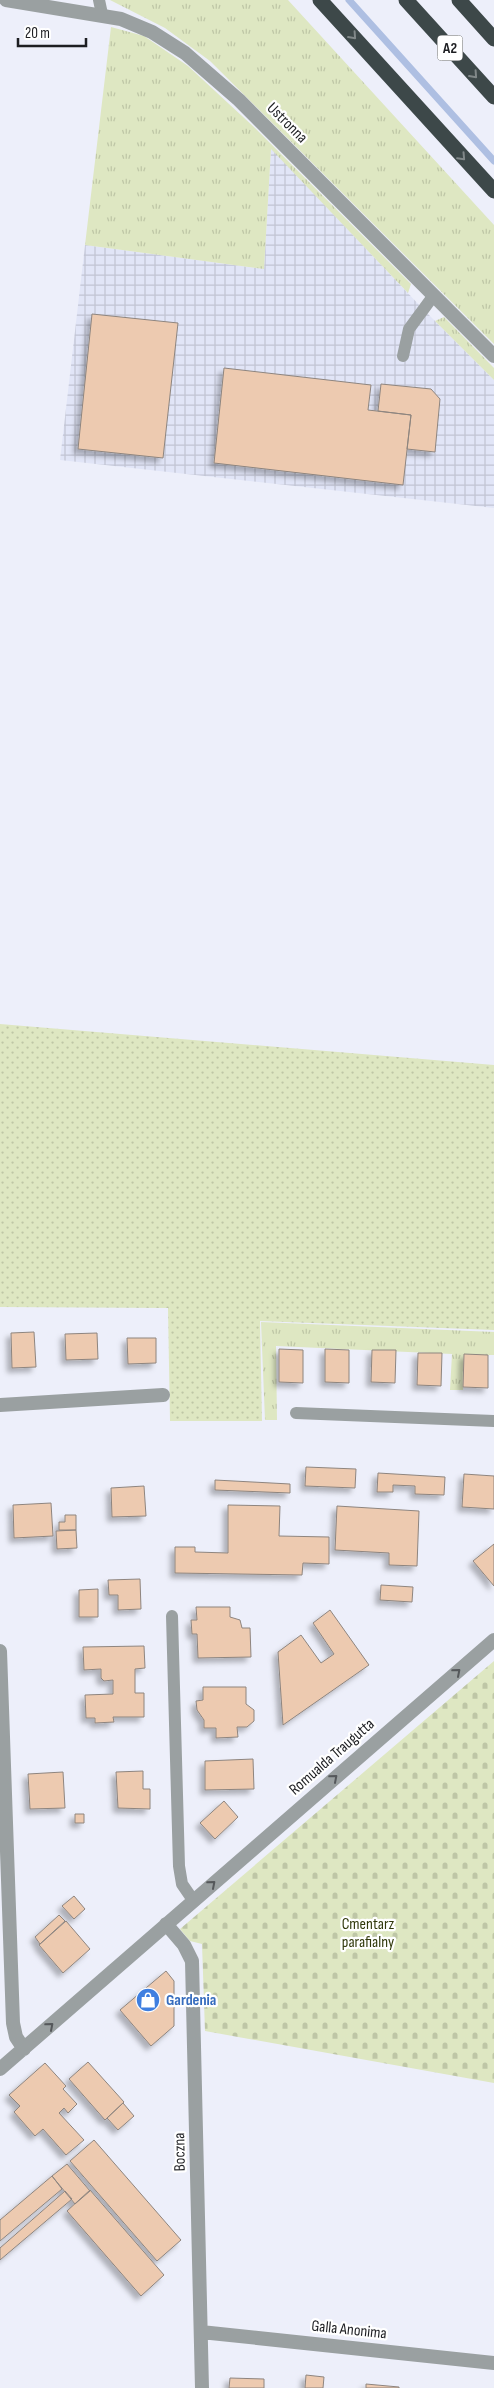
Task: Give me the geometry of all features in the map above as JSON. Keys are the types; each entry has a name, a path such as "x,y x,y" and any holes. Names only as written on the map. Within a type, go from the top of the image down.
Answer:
{"highway":[{"path":"320,0 494,191"},
{"name":"A2","path":"406,0 494,97"},
{"name":"A2","path":"459,0 494,38"}],"street":[{"name":"Ustronna","path":"6,0 102,14 136,24 168,41 202,66 494,356"},
{"path":"0,1405 164,1394"},
{"name":"Romualda Traugutta","path":"0,2070 193,1900 494,1640"},
{"path":"0,1651 13,2024 16,2038 24,2049"},
{"name":"Boczna","path":"166,1924 184,1944 192,1961 202,2388"},
{"name":"Galla Anonima","path":"201,2332 494,2363"}],"lane":[{"path":"99,0 102,14"},
{"path":"403,356 409,329 434,295"},
{"path":"296,1414 494,1421"},
{"path":"172,1616 179,1866 182,1884 193,1900"}],"shaded area":[{"path":"271,148 422,308 494,380 494,508 60,460 85,245 264,269"}],"green space":[{"path":"110,0 288,0 494,225 494,344 210,61 165,28"},
{"path":"111,27 144,36 188,66 255,128 411,284 408,293 271,149 264,269 85,245"},
{"path":"444,317 494,368 494,380 435,321"},
{"path":"0,1024 494,1065 494,1330 260,1321 262,1421 170,1421 168,1308 0,1307"},
{"path":"261,1322 494,1332 494,1355 464,1355 463,1390 450,1390 452,1354 276,1346 277,1420 265,1420"},
{"name":"Cmentarz parafialny","path":"494,1661 494,2083 205,2031 202,1944 190,1941 180,1929"}],"building":[{"path":"92,314 178,323 163,458 78,449"},
{"path":"224,368 371,385 368,410 411,415 403,485 214,463"},
{"path":"381,384 431,389 440,399 435,452 407,449 411,415 378,411"},
{"path":"34,1332 36,1367 12,1368 11,1333"},
{"path":"97,1333 98,1359 66,1360 65,1334"},
{"path":"127,1338 156,1338 156,1363 128,1364"},
{"path":"279,1349 303,1350 303,1383 279,1382"},
{"path":"325,1349 349,1350 349,1383 325,1382"},
{"path":"372,1350 396,1350 395,1383 371,1382"},
{"path":"418,1353 442,1353 441,1386 417,1385"},
{"path":"464,1354 488,1355 488,1388 463,1387"},
{"path":"306,1467 356,1469 355,1488 305,1486"},
{"path":"378,1473 445,1477 444,1495 415,1494 415,1486 393,1485 393,1492 377,1492"},
{"path":"464,1474 494,1476 494,1509 462,1507"},
{"path":"215,1480 290,1484 290,1493 215,1490"},
{"path":"144,1486 146,1516 112,1517 111,1488"},
{"path":"51,1503 53,1536 14,1538 13,1505"},
{"path":"228,1505 280,1506 279,1536 329,1537 329,1564 303,1563 302,1575 175,1573 175,1547 195,1547 195,1552 228,1553"},
{"path":"337,1506 419,1511 417,1566 389,1565 389,1553 335,1550"},
{"path":"65,1515 76,1515 76,1530 59,1530 59,1522 65,1522"},
{"path":"76,1530 77,1548 57,1549 56,1531"},
{"path":"494,1544 494,1586 473,1561"},
{"path":"140,1579 141,1609 118,1610 118,1595 109,1595 108,1580"},
{"path":"381,1585 413,1587 412,1602 380,1600"},
{"path":"98,1589 98,1617 79,1617 79,1590"},
{"path":"196,1607 230,1607 230,1617 240,1620 242,1628 250,1628 251,1657 198,1658 197,1634 192,1634 191,1620 197,1620"},
{"path":"330,1610 369,1665 283,1725 278,1652 301,1635 321,1663 334,1654 313,1623"},
{"path":"144,1646 145,1668 135,1669 135,1693 144,1693 144,1717 113,1717 114,1722 95,1723 95,1718 86,1718 85,1695 113,1694 113,1680 104,1681 101,1678 101,1669 84,1670 83,1647"},
{"path":"203,1687 246,1687 246,1704 254,1710 254,1721 247,1727 237,1727 238,1737 216,1738 216,1728 204,1728 204,1720 197,1710 196,1701 203,1700"},
{"path":"253,1759 254,1789 205,1790 205,1761"},
{"path":"143,1771 143,1789 150,1789 150,1809 118,1808 116,1772"},
{"path":"63,1772 65,1808 30,1809 28,1774"},
{"path":"224,1801 238,1817 215,1839 200,1823"},
{"path":"75,1814 84,1814 84,1823 75,1823"},
{"path":"74,1896 85,1909 74,1919 62,1906"},
{"path":"59,1915 65,1921 40,1944 35,1937"},
{"path":"66,1921 90,1949 63,1973 39,1945"},
{"path":"166,1971 174,1981 174,2026 151,2046 120,2010"},
{"path":"88,2062 124,2102 105,2120 69,2079"},
{"path":"45,2063 66,2086 63,2089 77,2104 68,2113 64,2108 59,2113 84,2140 66,2155 43,2129 35,2136 14,2112 20,2106 9,2095"},
{"path":"123,2103 134,2116 118,2130 107,2118"},
{"path":"94,2140 181,2240 157,2261 70,2161"},
{"path":"67,2164 90,2191 75,2204 52,2176"},
{"path":"52,2176 62,2189 0,2241 0,2220"},
{"path":"90,2190 164,2275 141,2296 67,2211"},
{"path":"65,2191 72,2199 0,2260 0,2248"},
{"path":"306,2375 324,2377 323,2388 305,2388"},
{"path":"230,2378 264,2379 264,2388 229,2388"},
{"path":"366,2384 399,2387 399,2388 366,2388"}],"waterway":[{"path":"349,0 494,161"}],"place":[{"name":"Gardenia","path":"148,2000"}]}
